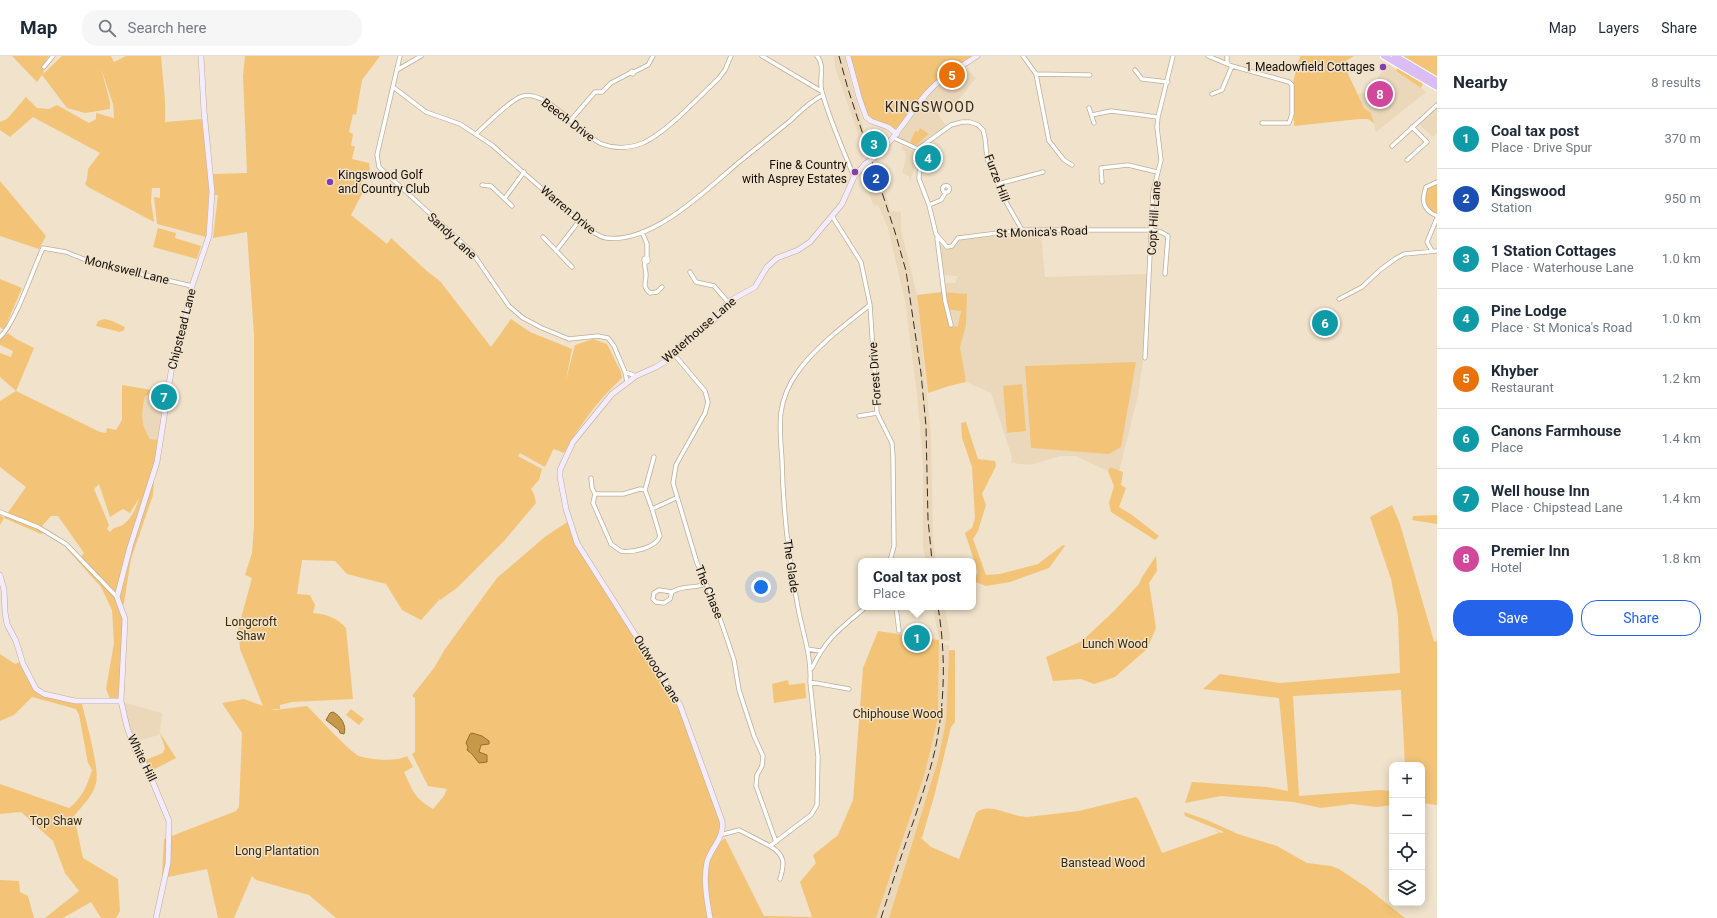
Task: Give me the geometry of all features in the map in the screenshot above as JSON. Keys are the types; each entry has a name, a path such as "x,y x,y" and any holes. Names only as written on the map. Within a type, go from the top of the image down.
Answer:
{"highway":[{"path":"1384,56 1437,87"},
{"path":"1395,56 1437,81"}],"street":[{"path":"44,67 54,56"},
{"name":"Chipstead Lane","path":"117,597 130,544 158,462 170,379 183,331 192,286 209,236 212,192 204,111 201,56"},
{"name":"Sandy Lane","path":"400,56 377,155 377,164 381,170 472,252 513,311 532,324 569,339 598,336 608,338 612,343 625,372 627,382"},
{"path":"397,70 421,56"},
{"path":"570,121 596,91 602,92 611,83 648,65 652,56"},
{"name":"Beech Drive","path":"476,134 515,100 528,95 546,101 570,121 602,144 620,147 634,146 660,133 719,78 725,70 731,56"},
{"path":"762,56 822,93"},
{"path":"817,56 822,65 820,83 822,93 832,123 854,178"},
{"path":"848,56 858,97 866,116 871,121 888,127 895,136 918,149 920,156 919,179 929,205 937,238 945,301 951,326"},
{"name":"Waterhouse Lane","path":"580,432 604,402 627,382 661,364 694,334 713,321 728,302 755,287 768,267 777,258 805,246 845,200 854,178 865,164 876,156 895,136 927,94 948,74 977,56"},
{"path":"1023,56 1036,74 1049,141 1064,160 1072,165"},
{"name":"Copt Hill Lane","path":"1145,358 1153,192 1161,160 1157,127 1158,117 1168,82 1173,56"},
{"path":"1208,56 1232,66 1289,82 1292,85 1292,114 1288,123 1262,123"},
{"path":"1227,56 1227,64"},
{"path":"1212,94 1222,90 1232,66"},
{"path":"1135,70 1142,79 1168,82"},
{"path":"1036,74 1090,75"},
{"name":"Warren Drive","path":"393,87 426,112 452,121 476,134 507,157 596,235 605,238 620,237 642,232 657,226 679,212 822,93"},
{"path":"1392,146 1437,105"},
{"path":"1089,108 1094,123"},
{"path":"1092,115 1111,111 1158,117"},
{"name":"Furze Hill","path":"918,149 951,125 962,122 970,122 978,125 983,130 987,159 1006,202 1022,230"},
{"path":"1407,160 1427,142 1412,127"},
{"path":"1102,182 1100,168 1128,165 1157,172"},
{"path":"504,198 524,172"},
{"path":"998,184 1043,172"},
{"path":"1424,251 1437,217 1430,213 1424,206 1422,196 1426,187 1437,182"},
{"path":"482,185 491,186 512,206"},
{"path":"929,205 941,200 946,192"},
{"name":"Forest Drive","path":"832,216 860,262 870,305 877,413 892,443 894,546 891,558"},
{"path":"556,251 579,221"},
{"name":"St Monica's Road","path":"937,238 945,246 950,247 958,238 1022,230 1152,230"},
{"path":"1152,230 1161,232 1168,236 1165,274"},
{"path":"642,232 647,244 646,276 644,284 646,290 650,293 655,292 662,287"},
{"path":"543,237 572,267"},
{"path":"1427,242 1432,252"},
{"name":"Monkswell Lane","path":"0,337 5,333 15,314 43,248 66,252 101,266 192,286"},
{"path":"1339,299 1362,287 1380,270 1404,254 1437,251"},
{"path":"690,272 696,282 714,286 728,302"},
{"name":"The Glade","path":"770,846 810,814 817,805 818,757 810,682 811,669 790,563 782,482 781,412 786,393 797,373 815,352 870,305"},
{"name":"The Chase","path":"673,352 705,391 708,402 705,413 674,469 673,483 676,498 696,562 715,604 729,645 734,660 739,690 754,736 763,756 762,766 757,775 756,786 776,842"},
{"path":"625,372 636,376"},
{"path":"859,416 877,413"},
{"name":"Outwood Lane","path":"580,432 566,456 560,474 566,509 574,536 680,705 722,821 722,833"},
{"path":"591,478 592,488 595,494 593,501 611,544 621,551 635,550 655,543 659,539 660,534 645,490 654,457"},
{"path":"595,494 623,494 640,488 645,490"},
{"path":"652,509 676,498"},
{"path":"0,512 38,527 66,544 117,597"},
{"path":"0,575 4,590 7,624 16,641 23,664 36,689 44,694 75,702 121,702"},
{"path":"672,592 670,599 667,602 658,602 653,599 654,593 659,590 672,592 683,587 695,587 706,584"},
{"name":"White Hill","path":"117,597 125,620 121,702 127,727 136,752 147,768 169,821 168,863 156,918"},
{"path":"811,669 820,651 832,635 862,610"},
{"path":"896,610 899,631"},
{"path":"807,650 820,651"},
{"path":"810,682 849,689"},
{"path":"710,918 707,902 707,863 722,833 724,834 739,830 777,850 784,865 780,879"}],"shaded area":[{"path":"834,56 846,56 846,64 871,155 866,157 835,67"},
{"path":"1388,64 1426,92 1376,132 1371,113 1364,108 1358,94 1368,91"},
{"path":"964,67 976,78 961,97 938,114 946,126 918,147 897,138 930,92 948,76"},
{"path":"1437,109 1437,133 1433,137 1420,125"},
{"path":"903,146 915,152 917,159 910,182 909,176 902,173 906,159 905,152 902,149"},
{"path":"879,157 880,167 877,170 880,177 882,177 890,211 901,212 901,230 917,295 931,435 933,540 936,558 925,558 923,546 923,462 917,394 905,301 888,228 878,205 874,206 861,174 867,170 866,165"},
{"path":"1041,234 1045,277 1148,274 1145,347 1138,395 1119,471 1110,467 1108,471 1075,456 1060,456 1030,465 1011,463 1012,457 991,393 966,382 949,328 942,292 945,283 955,283 958,276 943,275 939,245 948,249 955,247 961,239"},
{"path":"163,392 167,393 159,440 150,439 144,430 141,416 145,395"},
{"path":"934,610 946,610 950,637 949,641 939,640"},
{"path":"939,644 949,645 949,650 946,720 938,760 889,918 876,918 924,776 938,718"},
{"path":"125,703 162,713 160,733 158,735 134,742 125,713"},
{"path":"333,712 339,716 343,722 345,728 344,734 340,733 339,730 326,720 330,713"},
{"path":"472,733 482,736 489,741 489,744 481,745 479,752 487,755 487,762 479,763 467,750 468,747 466,743 470,734"}],"green space":[{"path":"12,56 49,56 46,60 43,74 62,56 111,56 114,62 126,56 161,56 165,101 165,122 202,119 209,190 206,237 157,224 154,197 160,198 160,188 152,188 151,201 154,222 88,187 85,184 88,169 100,153 33,117 10,137 0,130 0,122 7,119 26,97 37,108 49,109 57,105 89,123 96,119 96,113 114,118 113,104 101,68 110,102 110,109 85,113 67,108 42,75 37,82"},
{"path":"245,56 380,56 362,80 356,115 353,114 349,132 353,134 351,146 355,146 352,159 369,163 370,171 361,183 361,189 363,192 351,215 387,244 391,238 440,281 491,347 511,319 530,332 572,349 566,380 575,345 593,339 607,344 621,372 622,378 590,413 564,453 554,449 545,467 520,453 518,456 542,469 539,480 531,489 536,503 504,541 457,588 440,599 421,620 402,610 386,584 347,574 335,561 302,560 297,594 310,595 315,605 313,613 331,617 346,628 353,699 292,702 280,705 280,709 270,709 275,710 307,706 341,741 359,756 383,760 397,759 407,756 413,767 404,772 415,794 433,809 444,796 447,789 428,786 412,754 415,752 415,698 412,696 434,668 445,649 497,578 546,536 569,521 574,536 680,705 721,824 718,838 709,853 704,891 708,918 336,918 309,895 256,880 252,876 234,918 218,918 207,869 168,877 162,875 164,839 236,811 239,807 242,733 222,703 244,699 263,706 240,649 238,629 252,578 245,575 252,553 254,525 254,335 247,232 213,238 218,195 214,195 213,174 247,173 243,76"},
{"path":"848,56 977,56 927,93 897,134 869,120"},
{"path":"1300,56 1354,56 1343,63 1364,108 1371,113 1374,123 1368,119 1359,119 1294,126 1293,82"},
{"path":"1399,56 1437,56 1437,78"},
{"path":"1397,68 1401,68 1424,81 1421,88 1396,71"},
{"path":"920,128 929,134 916,145 910,143 915,131 918,132"},
{"path":"0,181 46,236 39,249 0,236"},
{"path":"1437,182 1437,216 1424,206 1426,187"},
{"path":"158,228 176,233 175,238 201,246 197,259 153,247"},
{"path":"0,279 22,288 4,330 0,327"},
{"path":"942,292 967,294 966,325 960,347 966,382 928,393 917,295","holes":["945,309 961,311 958,326 949,326"]},
{"path":"105,319 125,327 124,330 120,332 96,326 98,321"},
{"path":"8,333 34,348 16,391 0,377 0,353 11,357 13,351 0,345 0,340"},
{"path":"1136,362 1121,447 1109,454 1031,448 1025,366"},
{"path":"1022,384 1026,431 1007,433 1003,386"},
{"path":"122,385 158,391 145,396 143,408 142,418 144,428 150,439 159,440 155,463 153,495 131,559 124,603 120,609 124,620 118,700 110,699 106,689 114,643 112,610 101,587 66,548 67,546 83,564 92,567 81,557 84,553 58,516 51,516 41,527 44,532 41,534 4,518 26,487 0,467 0,401 16,391 100,432 106,433 107,428 116,430 122,420","holes":["99,484 110,517 123,509 130,513 139,498 129,519 124,524 114,528 110,532 107,529 109,525 94,489"]},
{"path":"966,422 978,459 995,461 996,466 982,494 986,505 978,531 973,539 986,575 1000,574 1038,564 1063,545 1065,546 1049,568 1010,582 986,586 976,582 978,572 976,558 973,558 965,533 972,528 975,518 972,467 962,438 961,423"},
{"path":"1110,467 1123,472 1121,485 1126,488 1119,507 1159,536 1155,540 1111,512 1109,503 1114,486 1108,471"},
{"path":"1392,505 1400,524 1434,641 1437,642 1437,805 1425,803 1425,762 1405,762 1401,690 1293,696 1299,796 1380,790 1389,791 1389,805 1377,807 1352,804 1321,808 1294,802 1221,796 1185,803 1192,782 1267,787 1288,791 1279,698 1203,689 1220,674 1280,683 1400,673 1398,616 1391,579 1370,517"},
{"path":"0,515 4,518 0,525"},
{"path":"1437,515 1437,524 1412,520 1413,516"},
{"name":"Lunch Wood","path":"1156,556 1157,571 1149,583 1156,628 1147,649 1115,677 1094,684 1081,679 1053,681 1046,657 1082,641 1114,611 1139,584"},
{"name":"Chiphouse Wood","path":"878,631 939,640 938,718 924,776 876,918 713,918 709,898 708,875 713,854 718,845 725,838 764,916 812,917 800,882 816,863 813,855 838,835 853,800 863,668"},
{"name":"Banstead Wood","path":"949,650 955,650 955,722 951,727 935,793 922,838 919,836 931,847 959,859 976,813 981,810 993,809 1027,817 1079,811 1136,797 1139,800 1162,853 1219,833 1215,830 1221,833 1224,832 1185,816 1184,812 1207,820 1238,834 1277,846 1307,863 1331,866 1339,869 1366,887 1405,918 889,918 938,760 946,720"},
{"name":"Top Shaw","path":"0,654 15,664 20,662 42,695 80,702 82,704 92,745 97,776 95,788 87,801 74,816 83,858 118,879 120,911 116,918 101,918 91,902 63,918 45,918 79,891 65,873 53,841 21,812 0,814 0,784 69,808 84,791 92,770 88,763 79,715 76,709 32,697 14,715 0,721"},
{"path":"788,680 789,685 805,683 806,698 774,703 772,684"},
{"path":"351,709 364,719 359,725 346,715"},
{"path":"160,733 176,758 151,771 143,761 163,753 165,748"},
{"path":"0,880 19,881 20,892 28,896 34,918 0,918"}],"railway":[{"path":"839,56 848,89 895,232 906,271 921,373 926,426 928,519 932,558"},
{"path":"881,918 926,784 938,732 941,714 943,678 941,625 938,610"}],"place":[{"name":"1 Meadowfield Cottages","path":"1383,67"},
{"name":"Khyber","path":"952,75"},
{"name":"Premier Inn","path":"1380,94"},
{"name":"1 Station Cottages","path":"874,144"},
{"name":"Pine Lodge","path":"928,158"},
{"name":"Fine & Country with Asprey Estates","path":"855,172"},
{"name":"Kingswood","path":"876,178"},
{"name":"Kingswood Golf and Country Club","path":"330,182"},
{"name":"Canons Farmhouse","path":"1325,323"},
{"name":"Well house Inn","path":"164,397"},
{"name":"Coal tax post","path":"917,638"}],"district":[{"name":"KINGSWOOD","path":"930,107"}],"park label":[{"name":"Longcroft Shaw","path":"251,629"},
{"name":"Long Plantation","path":"277,851"}]}
